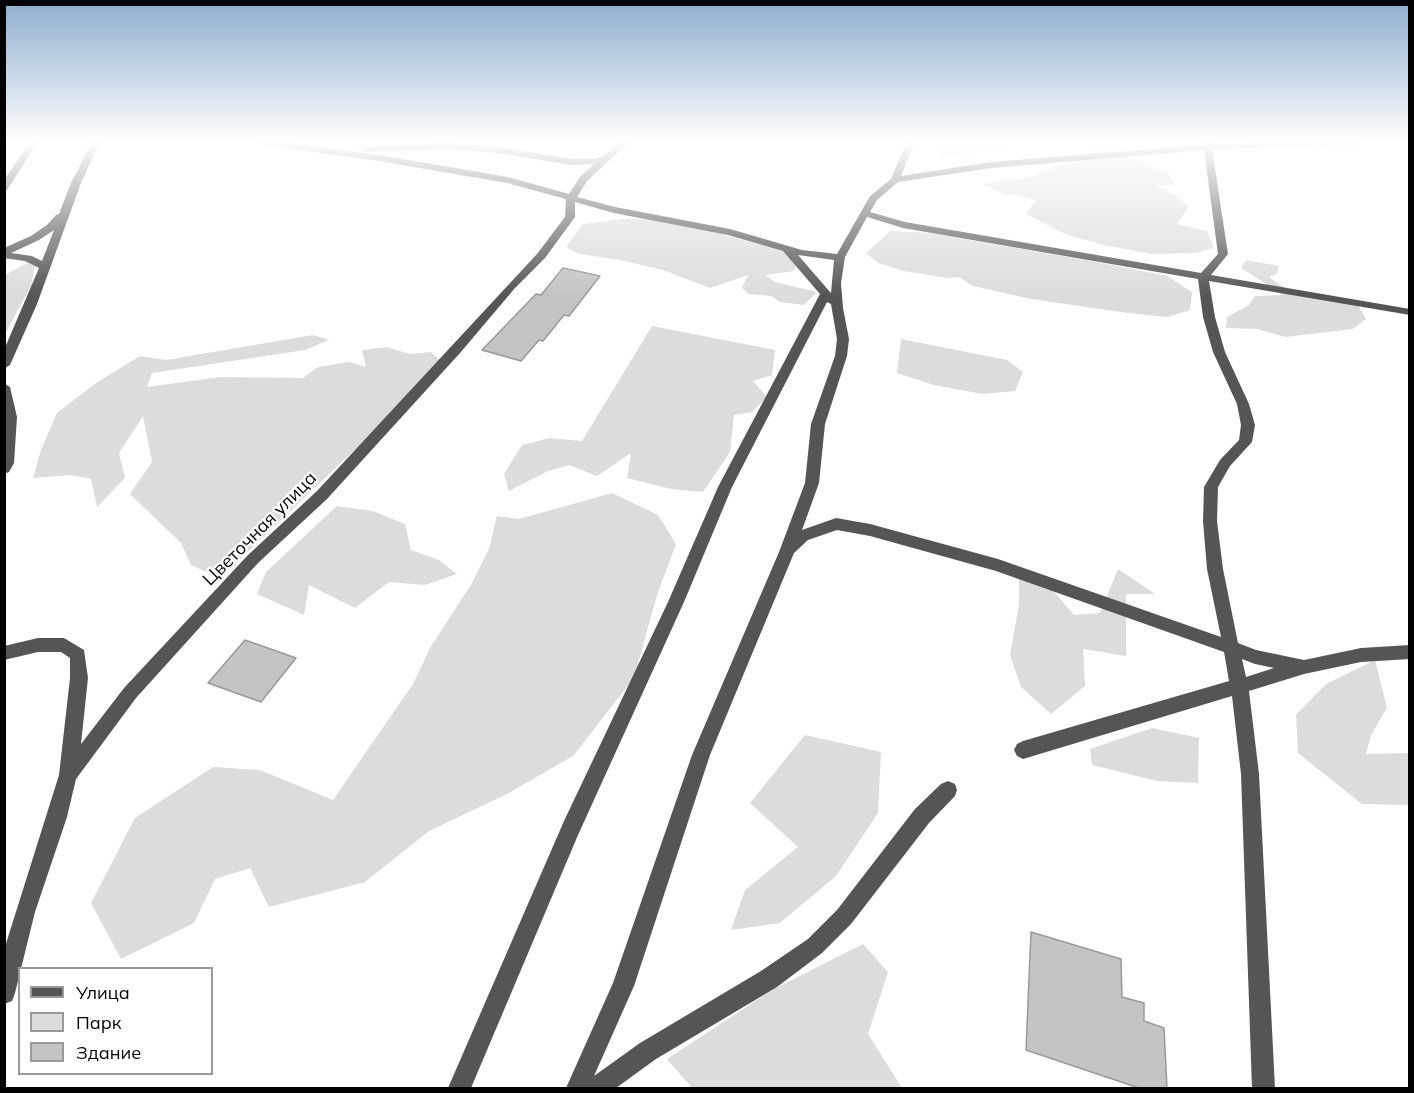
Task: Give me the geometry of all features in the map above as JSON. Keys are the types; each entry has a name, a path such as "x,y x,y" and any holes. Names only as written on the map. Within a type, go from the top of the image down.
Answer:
{"street":[{"path":"4,365 31,304 74,193"},
{"path":"552,193 614,210 752,237 801,253 840,257"},
{"name":"Цветочная улица","path":"4,993 25,912 57,817 68,775 130,693 253,559 330,487 456,350 511,286 541,256 570,217 571,198 574,193"},
{"path":"578,1089 623,986 701,755 787,552 812,483 818,424 841,356 843,339 837,309 836,283 840,257 873,198 879,193"},
{"path":"1215,193 1223,254 1203,277 1209,317 1219,352 1243,404 1248,425 1245,442 1225,463 1211,487 1210,521 1215,568 1239,687 1250,774 1264,1089"},
{"path":"4,254 51,227 68,206"},
{"path":"864,213 903,225 1056,249 1203,277 1410,312"},
{"path":"786,248 837,309"},
{"path":"4,254 28,258 44,266"},
{"path":"459,1089 571,828 676,602 725,487 826,294"},
{"path":"4,469 7,463 11,417 5,388"},
{"path":"787,552 803,536 836,524 870,530 998,565 1255,657 1304,667"},
{"path":"4,653 38,645 64,645 78,655 79,678 68,775"},
{"path":"1023,750 1304,667 1361,655 1410,652"},
{"path":"597,1089 648,1051 769,979 815,946 844,917 922,816 948,790"}],"green space":[{"path":"1003,193 1171,193 1188,207 1177,224 1207,231 1214,248 1195,253 1152,254 1104,245 1065,234 1026,214 1036,200 1016,194"},
{"path":"622,219 661,219 702,226 727,236 782,250 798,263 794,271 765,275 775,282 817,292 804,305 780,302 771,296 749,294 742,288 748,275 710,288 663,270 579,254 566,247 583,224"},
{"path":"890,231 929,233 1167,276 1192,292 1190,310 1168,317 1128,313 1031,299 973,286 959,277 947,278 904,271 878,263 866,253"},
{"path":"1246,260 1279,266 1277,274 1269,277 1289,291 1358,305 1366,319 1353,329 1285,337 1258,329 1226,328 1227,317 1249,305 1255,296 1283,295 1241,268"},
{"path":"27,263 35,265 31,286 5,334 5,275"},
{"path":"652,326 775,350 772,375 753,381 767,397 752,412 734,415 730,452 703,492 671,489 627,478 631,453 597,476 569,465 548,471 509,491 504,474 522,445 549,438 582,441"},
{"path":"313,335 329,340 305,350 152,373 147,387 220,377 303,378 318,367 349,362 366,367 362,350 387,347 410,354 431,352 439,360 366,439 220,578 191,565 181,543 130,494 152,462 143,416 119,453 125,478 97,507 91,479 70,475 33,478 41,450 57,413 96,383 140,356 166,360"},
{"path":"901,339 1007,360 1023,372 1015,391 982,394 934,385 897,373"},
{"path":"612,493 658,515 676,544 657,595 634,678 573,756 507,794 429,831 365,882 269,907 250,868 215,879 194,923 121,959 91,903 135,818 213,767 260,770 333,800 413,684 430,648 472,583 489,549 497,516 519,519"},
{"path":"337,506 373,511 405,524 411,550 439,560 457,574 425,585 389,582 355,608 309,585 304,615 257,594 266,572"},
{"path":"1118,569 1155,594 1126,594 1126,656 1083,649 1085,686 1051,714 1021,687 1010,655 1019,604 1019,572 1048,585 1074,615 1100,613"},
{"path":"1375,660 1387,708 1371,735 1366,754 1409,753 1409,805 1362,804 1298,753 1296,715 1326,684"},
{"path":"1152,728 1199,738 1198,783 1157,781 1092,765 1090,749"},
{"path":"805,735 881,752 878,813 836,876 780,923 731,930 745,890 798,847 750,803"},
{"path":"863,944 888,972 868,1034 902,1088 692,1088 667,1059 772,990"}],"building":[{"path":"563,268 600,276 569,316 564,315 543,341 539,340 521,361 482,350 536,294 541,295"},
{"path":"245,640 296,658 261,702 208,683"},
{"path":"1031,932 1121,959 1122,997 1144,1003 1144,1021 1164,1028 1167,1089 1142,1089 1026,1050"}]}
